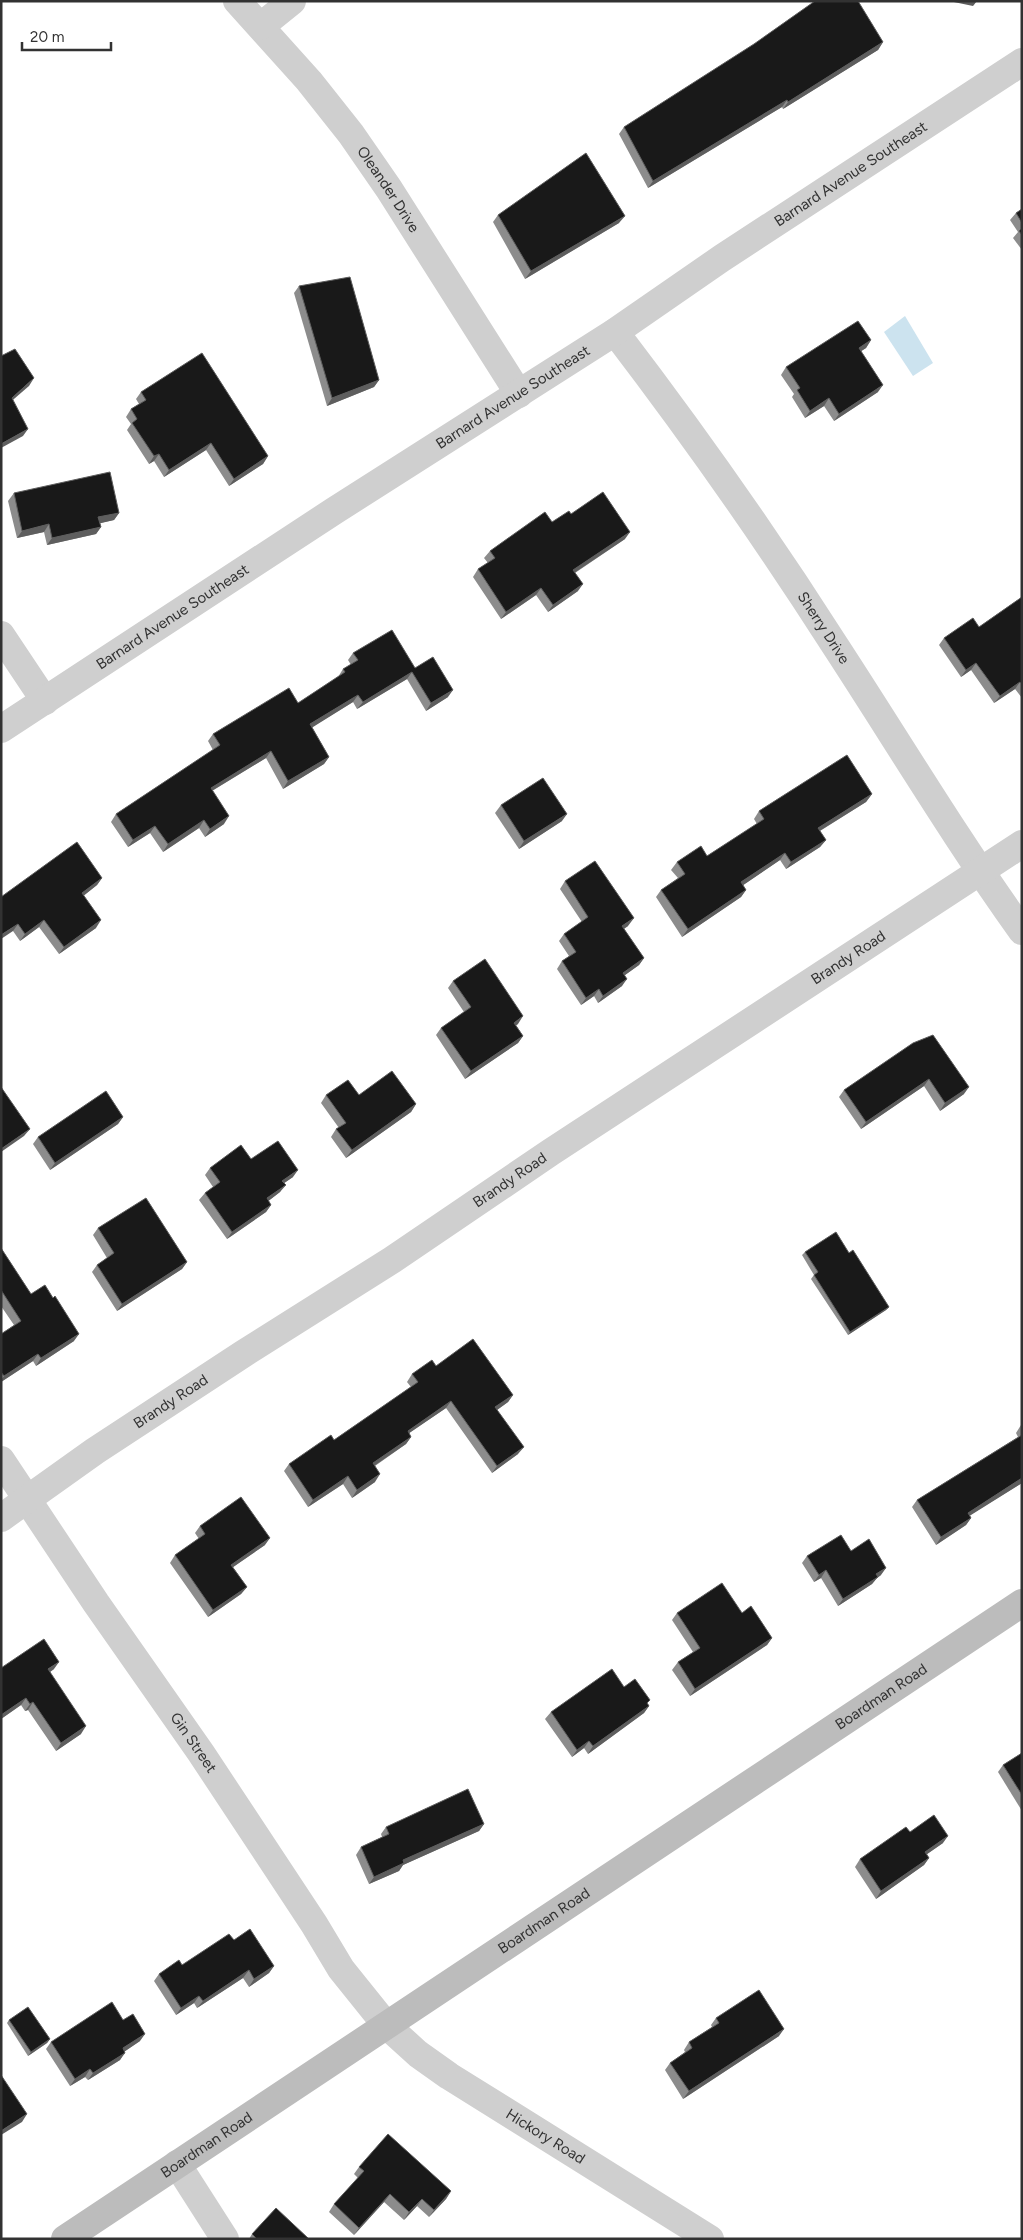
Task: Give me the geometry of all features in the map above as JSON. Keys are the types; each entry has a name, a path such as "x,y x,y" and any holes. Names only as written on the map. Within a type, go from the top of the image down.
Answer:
{"street":[{"name":"Oleander Drive","path":"237,1 309,81 351,134 389,189 520,394"},
{"path":"261,26 292,1"},
{"name":"Barnard Avenue Southeast","path":"1,729 334,510 520,394 615,332 722,258 1022,62"},
{"name":"Sherry Drive","path":"615,332 711,459 836,646 980,873 1022,931"},
{"path":"1,636 44,701"},
{"name":"Brandy Road","path":"1,1518 96,1451 243,1354 392,1260 551,1152 1022,844"},
{"name":"Gin Street","path":"1,1460 96,1603 201,1753 314,1924 341,1969 386,2025"},
{"name":"Boardman Road","path":"65,2239 1022,1603"},
{"name":"Hickory Road","path":"386,2025 418,2054 449,2076 710,2239"},
{"path":"177,2164 225,2239"}],"water":[{"path":"905,316 933,363 913,376 884,332"}],"building":[{"path":"815,1 858,1 883,42 788,102 787,100 653,181 624,127 754,44"},
{"path":"586,153 625,216 531,271 498,215"},
{"path":"1022,209 1022,223 1016,213"},
{"path":"350,277 379,380 332,398 299,286"},
{"path":"858,321 871,340 859,348 883,385 839,414 829,398 810,411 797,390 800,388 786,367"},
{"path":"15,349 34,378 12,398 28,429 1,444 1,356"},
{"path":"202,353 268,456 234,479 211,443 169,470 159,454 154,456 132,423 137,419 131,409 146,400 141,392"},
{"path":"110,472 119,513 98,517 101,527 52,538 49,524 22,531 14,493"},
{"path":"603,492 630,532 573,570 583,584 553,605 541,588 506,612 478,569 495,558 490,551 545,512 552,522 569,511 571,514"},
{"path":"1022,597 1022,684 1020,682 1000,696 976,663 966,670 944,638 973,618 979,627"},
{"path":"392,630 415,668 433,657 453,690 431,703 412,672 363,702 358,695 310,724 329,757 288,781 271,751 211,788 229,816 210,829 204,820 168,844 155,826 133,840 116,814 220,745 213,734 289,688 298,703 345,672 343,669 358,660 353,653"},
{"path":"847,755 872,794 818,828 826,840 791,862 785,853 741,882 746,890 688,929 661,890 685,874 677,862 701,846 707,856 764,819 759,811"},
{"path":"543,778 567,814 524,841 501,805"},
{"path":"77,842 102,878 82,893 101,920 64,947 44,920 25,934 18,924 1,935 1,897"},
{"path":"595,861 634,918 622,926 644,958 623,973 627,979 603,996 599,989 586,998 562,961 576,952 564,934 588,917 565,881"},
{"path":"485,959 523,1016 514,1023 523,1036 471,1071 441,1028 471,1007 453,981"},
{"path":"933,1035 969,1087 945,1103 929,1079 866,1122 844,1090 913,1043"},
{"path":"392,1071 416,1104 352,1150 336,1129 346,1123 326,1095 348,1080 359,1095"},
{"path":"1,1087 30,1129 1,1149"},
{"path":"106,1091 123,1117 55,1163 38,1137"},
{"path":"278,1141 298,1170 282,1181 286,1185 267,1198 271,1205 232,1232 205,1193 220,1182 210,1168 241,1145 251,1159"},
{"path":"146,1198 187,1262 122,1304 97,1265 114,1253 98,1228"},
{"path":"836,1232 849,1253 853,1250 889,1307 850,1332 814,1275 818,1272 805,1252"},
{"path":"1,1248 31,1294 45,1285 53,1298 55,1296 79,1334 41,1358 38,1354 4,1376 1,1372 1,1334 21,1321 1,1290"},
{"path":"473,1339 513,1395 495,1407 524,1447 497,1466 451,1401 408,1431 411,1437 373,1463 380,1474 357,1490 348,1476 313,1500 289,1464 331,1435 334,1440 418,1382 412,1374 432,1360 436,1366"},
{"path":"1022,1435 1022,1478 968,1513 971,1518 941,1537 917,1500"},
{"path":"241,1497 270,1538 231,1565 247,1587 213,1610 175,1555 205,1534 200,1526"},
{"path":"841,1535 851,1551 869,1539 886,1568 876,1574 878,1577 843,1599 826,1570 819,1575 807,1556"},
{"path":"722,1583 742,1613 751,1606 772,1638 695,1689 678,1662 700,1648 677,1613"},
{"path":"44,1639 59,1662 48,1669 86,1726 61,1743 33,1702 30,1704 26,1698 1,1715 1,1668"},
{"path":"612,1669 624,1687 635,1679 650,1700 647,1703 649,1706 593,1746 589,1741 577,1750 551,1712"},
{"path":"1022,1753 1022,1795 1003,1765"},
{"path":"468,1789 484,1824 403,1860 404,1863 374,1877 361,1847 389,1834 386,1827"},
{"path":"934,1815 948,1836 925,1852 929,1858 881,1891 860,1859 906,1827 910,1832"},
{"path":"250,1929 274,1966 254,1979 249,1970 203,2001 199,1996 181,2008 159,1974 179,1960 182,1965 229,1934 234,1940"},
{"path":"759,1990 784,2029 689,2091 670,2063 692,2048 689,2042 719,2023 716,2018"},
{"path":"112,2002 123,2020 133,2014 145,2034 123,2048 125,2053 93,2073 90,2069 75,2079 51,2042"},
{"path":"28,2007 50,2039 31,2052 9,2020"},
{"path":"1,2075 27,2114 1,2131"},
{"path":"388,2134 451,2191 434,2210 422,2199 409,2212 390,2194 359,2228 334,2204 364,2171 359,2167"},
{"path":"276,2208 309,2239 257,2239 252,2234"}]}
